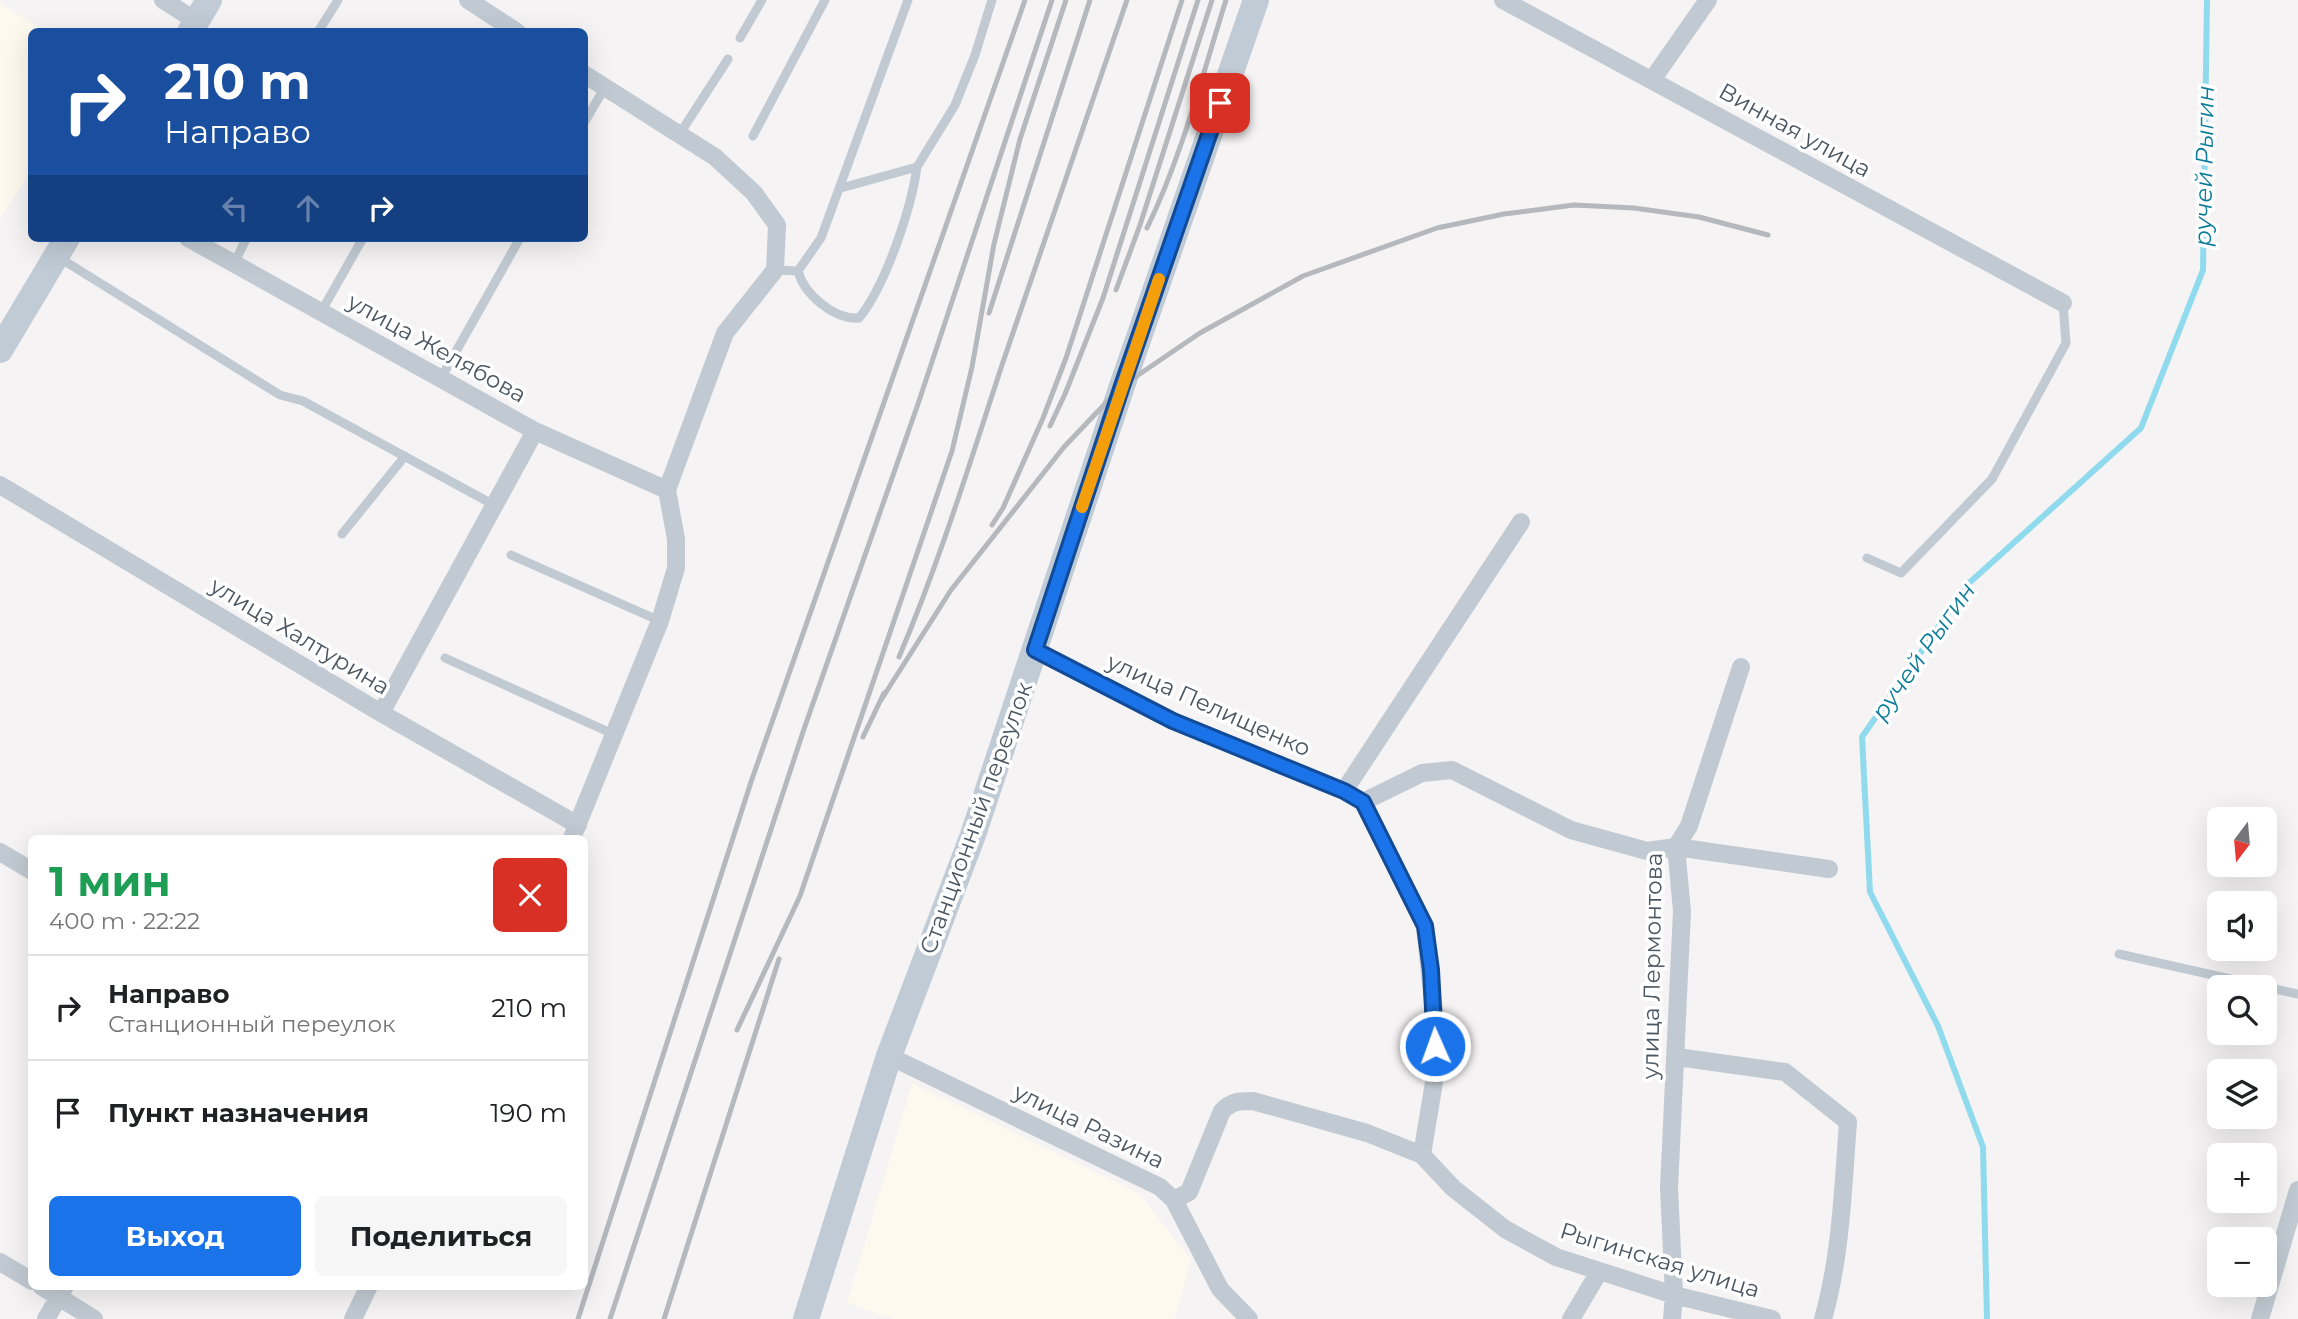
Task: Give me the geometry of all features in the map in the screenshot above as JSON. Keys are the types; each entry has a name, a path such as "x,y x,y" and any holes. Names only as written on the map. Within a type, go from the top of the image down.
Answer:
{"main road":[{"name":"Станционный переулок","path":"806,1319 889,1056 973,835 1122,386 1256,0"},
{"path":"0,350 62,247"}],"street":[{"path":"163,0 198,17"},
{"path":"468,0 511,28"},
{"name":"Винная улица","path":"1503,0 2063,303"},
{"path":"1652,80 1708,0"},
{"path":"575,832 660,621 676,568 676,539 667,491 725,333 775,270 777,225 754,193 715,157 588,76"},
{"name":"улица Желябова","path":"195,242 535,430 667,491"},
{"path":"381,713 535,430"},
{"name":"улица Халтурина","path":"0,485 575,832"},
{"path":"1344,791 1521,522"},
{"name":"улица Пелищенко","path":"1035,650 1173,721 1344,791 1363,802"},
{"name":"улица Лермонтова","path":"1672,1319 1674,1295 1669,1188 1682,911 1676,847 1689,826 1741,667"},
{"path":"1422,1155 1436,1070 1435,1022 1425,926 1363,802 1422,773 1452,770 1571,830 1647,851 1676,847 1829,869"},
{"path":"0,852 28,869"},
{"name":"улица Разина","path":"889,1056 1160,1187 1174,1199 1220,1289 1249,1319"},
{"path":"1677,1057 1785,1072 1849,1122 1839,1233 1823,1319"},
{"name":"Рыгинская улица","path":"1174,1199 1189,1192 1222,1111 1229,1103 1253,1101 1367,1133 1422,1155 1453,1188 1505,1229 1556,1257 1674,1295 1772,1319"},
{"path":"2260,1319 2298,1190"},
{"path":"0,1262 28,1279"},
{"path":"1570,1319 1600,1272"},
{"path":"353,1319 367,1290"},
{"path":"46,1319 62,1292 94,1319"}],"lane":[{"path":"320,28 338,0"},
{"path":"740,38 762,0"},
{"path":"752,136 825,0"},
{"path":"797,271 821,238 908,0"},
{"path":"797,271 808,292 833,310 854,319 859,318 876,293 904,225 913,197 917,167 955,105 975,55 992,0"},
{"path":"679,135 729,59"},
{"path":"588,116 605,87"},
{"path":"841,188 917,167"},
{"path":"234,264 245,242"},
{"path":"320,312 361,242"},
{"path":"441,378 518,242"},
{"path":"62,247 280,395 303,401 494,505"},
{"path":"775,270 797,271"},
{"path":"1867,558 1901,573 1992,479 2066,343 2063,303"},
{"path":"342,534 405,456"},
{"path":"511,555 660,621"},
{"path":"445,658 614,734"},
{"path":"2119,954 2298,994"}],"shaded area":[{"path":"0,3 39,28 28,28 28,176 0,219"},
{"path":"912,1083 1140,1194 1191,1260 1175,1319 893,1319 847,1303"}],"waterway":[{"name":"ручей Рыгин","path":"1987,1319 1983,1147 1938,1026 1870,892 1862,737 1968,584 2141,428 2203,270 2207,0"}],"railway":[{"path":"588,1288 751,782 1025,0"},
{"path":"610,1319 804,729 918,404 1052,0"},
{"path":"737,1030 800,896 952,451 972,367 994,244 1020,139 1066,0"},
{"path":"989,313 1090,0"},
{"path":"899,657 941,548 1127,0"},
{"path":"992,525 1003,508 1043,418 1066,358 1182,0"},
{"path":"1050,426 1103,298 1198,0"},
{"path":"1116,290 1140,225 1212,0"},
{"path":"1147,228 1171,173 1226,0"},
{"path":"881,700 951,590 1064,447 1122,386 1200,333 1303,276 1437,228 1504,214 1574,205 1634,208 1699,217 1768,235"},
{"path":"863,737 884,693"},
{"path":"664,1319 779,959"},
{"path":"578,1319 587,1290"}],"slow traffic":[{"path":"1082,507 1159,279"}],"route":[{"path":"1220,103 1122,386 1035,650 1173,721 1344,791 1363,802 1425,926 1431,970 1435,1046"}]}
